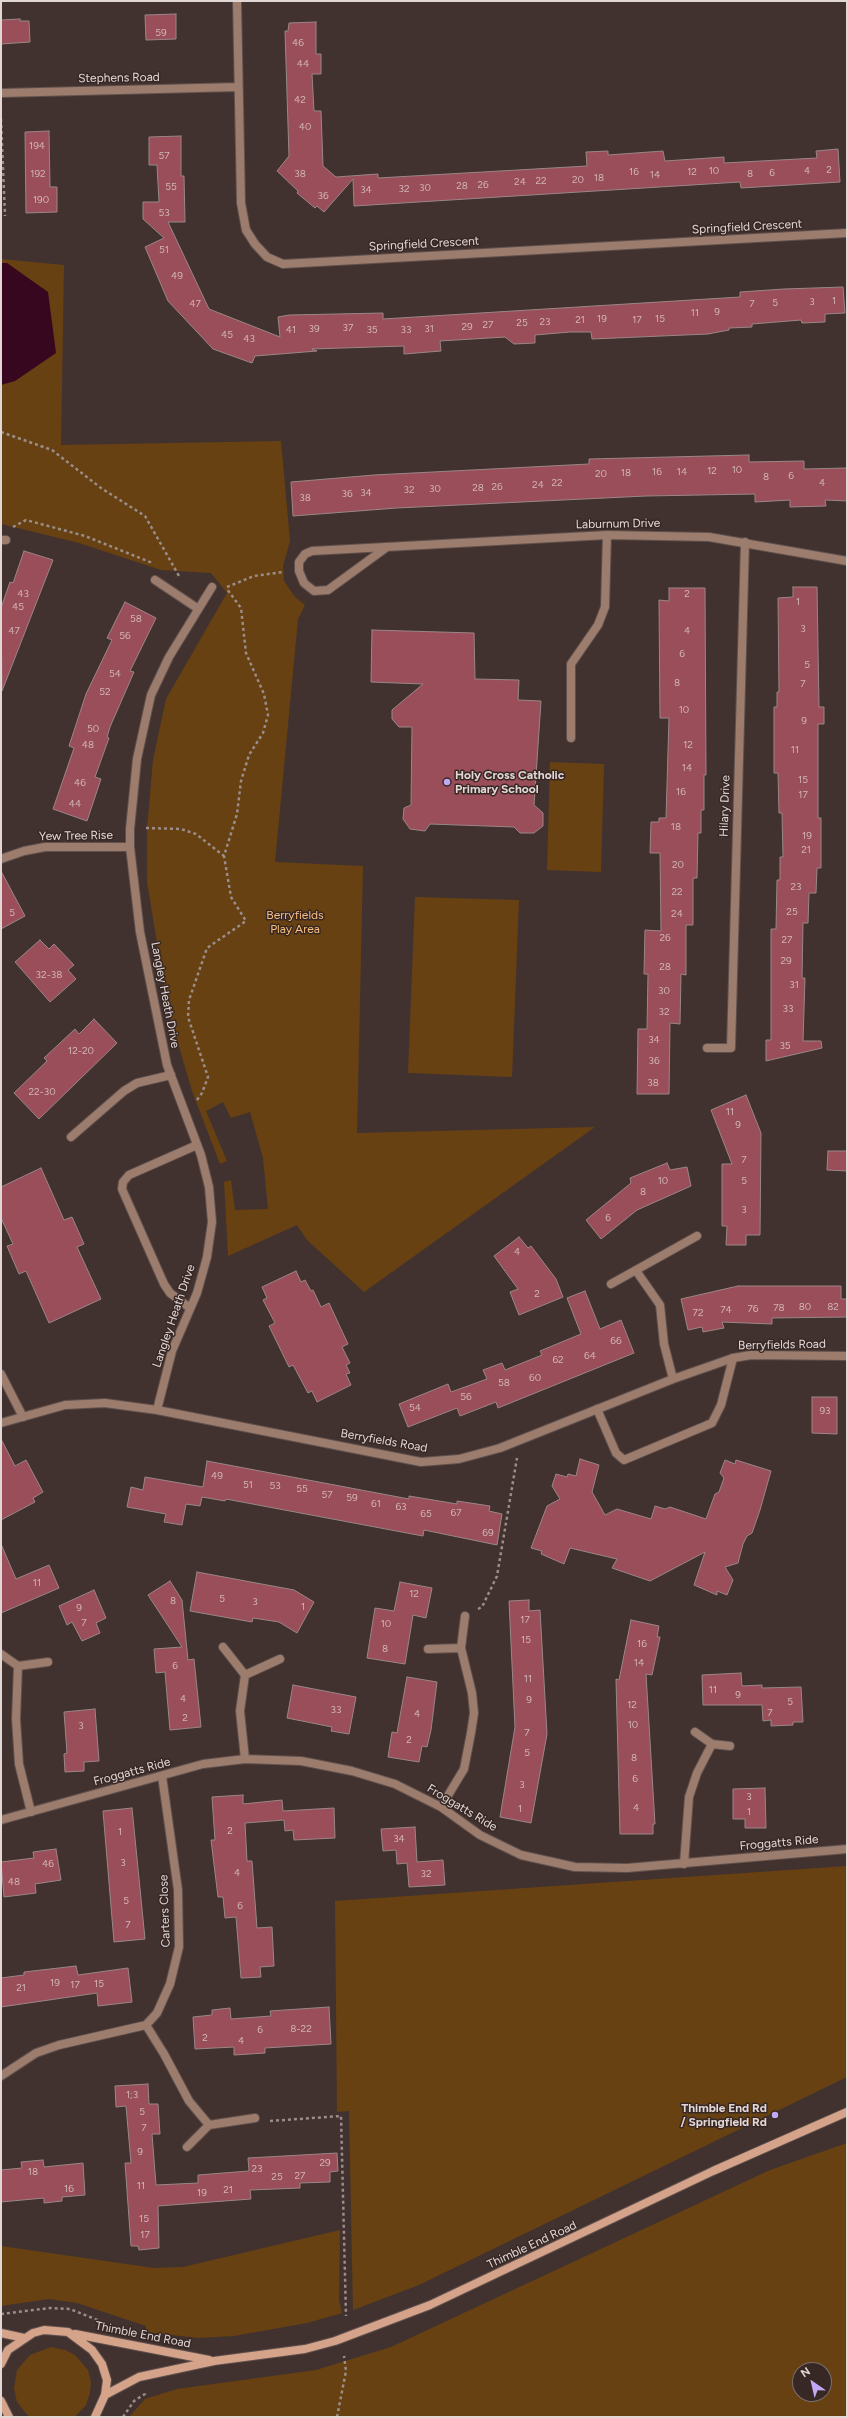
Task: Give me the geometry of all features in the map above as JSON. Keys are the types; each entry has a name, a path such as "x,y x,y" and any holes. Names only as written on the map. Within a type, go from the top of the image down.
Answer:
{"street":[{"name":"Springfield Crescent","path":"237,1 241,203 246,230 255,244 267,257 283,264 847,233"},
{"name":"Stephens Road","path":"1,93 238,87"},
{"name":"Laburnum Drive","path":"299,571 300,562 305,554 312,551 607,535 709,537 745,542 847,561"},
{"path":"571,738 571,664 598,625 605,607 607,535"},
{"name":"Hilary Drive","path":"707,1048 731,1048 745,542"},
{"path":"299,571 304,583 314,591 328,590 387,547"},
{"path":"155,580 198,608"},
{"name":"Langley Heath Drive","path":"157,1410 172,1351 190,1308 207,1257 212,1222 210,1187 197,1145 184,1114 171,1075 140,932 130,847 130,829 137,759 151,696 169,657 212,587"},
{"name":"Yew Tree Rise","path":"1,858 24,851 45,847 130,847"},
{"path":"72,1137 124,1091 137,1084 171,1075"},
{"path":"190,1308 170,1293 164,1284 122,1189 123,1182 129,1175 197,1145"},
{"path":"611,1284 637,1272 697,1236"},
{"path":"637,1272 660,1304 664,1344 673,1378"},
{"name":"Berryfields Road","path":"1,1423 65,1405 105,1403 157,1410 421,1462 459,1459 500,1448 673,1378 733,1358 751,1356 847,1356"},
{"path":"597,1409 616,1454 624,1460 712,1423 721,1405 733,1358"},
{"path":"1,1374 22,1417"},
{"path":"441,1807 464,1769 474,1713 472,1693 461,1648 465,1616"},
{"path":"223,1647 245,1675 240,1711 245,1759"},
{"path":"428,1649 461,1648"},
{"path":"1,1654 18,1666 48,1662"},
{"path":"245,1675 280,1659"},
{"path":"18,1666 16,1719 19,1764 31,1812"},
{"path":"695,1732 712,1744 730,1746"},
{"path":"684,1864 689,1797 697,1773 712,1744"},
{"name":"Froggatts Ride","path":"1,1820 204,1764 245,1759 301,1761 352,1771 395,1784 441,1807 480,1835 521,1855 575,1867 627,1868 847,1849"},
{"name":"Carters Close","path":"146,2025 157,2013 164,2000 170,1984 179,1947 178,1890 162,1776"},
{"path":"1,2076 36,2053 59,2045 128,2031 146,2025 164,2054 189,2101 209,2125"},
{"name":"Thimble End Road","path":"105,2396 139,2377 214,2361 305,2348 335,2341 430,2305 713,2171 847,2112"},
{"path":"187,2147 209,2125 255,2118"},
{"name":"Thimble End Road","path":"1,2364 8,2350 24,2338 44,2330 68,2332 214,2361"},
{"path":"68,2332 92,2350 102,2364 107,2380 105,2396 98,2415"},
{"path":"1,2333 24,2338"},
{"path":"1,2404 9,2417"}],"path":[{"path":"1,119 1,152 5,216"},
{"path":"1,432 52,450 101,488 145,516 183,583"},
{"path":"3,540 14,525 26,520 85,536 150,562 155,580"},
{"path":"212,587 226,587 254,576 299,571"},
{"path":"184,1114 202,1093 208,1077 188,1017 189,1000 200,965 207,948 246,921 230,897 224,856 237,814 241,781 249,754 263,733 268,715 264,694 246,652 241,608 226,587"},
{"path":"130,829 181,829 196,834 224,856"},
{"path":"465,1616 482,1607 497,1576 520,1440"},
{"path":"255,2118 265,2121 341,2116 346,2316"},
{"path":"337,2417 346,2371 344,2356"}],"green space":[{"name":"Berryfields Play Area","path":"1,259 64,265 61,445 281,441 290,541 283,566 284,581 295,597 305,605 298,619 275,862 363,866 357,1133 595,1127 364,1292 307,1240 297,1225 228,1256 224,1182 231,1180 235,1210 268,1209 263,1158 250,1112 231,1118 223,1102 206,1111 227,1161 220,1164 192,1091 168,1009 147,882 147,829 153,760 166,699 227,593 211,573 161,570 79,543 1,524"},
{"path":"550,762 604,764 601,872 547,870"},
{"path":"415,897 519,900 512,1077 408,1073"},
{"path":"847,1866 847,2077 419,2285 353,2310 349,2111 337,2112 335,1901"},
{"path":"847,2143 847,2417 129,2417 145,2399 177,2389 316,2370 391,2347 770,2170"},
{"path":"340,2230 339,2300 342,2313 307,2323 234,2336 198,2338 146,2332 146,2326 77,2303 49,2299 1,2306 1,2246 154,2268 183,2267"},
{"path":"51,2347 65,2350 75,2355 88,2370 91,2382 90,2393 86,2405 75,2417 29,2417 17,2402 14,2388 17,2370 30,2355"}],"shaded area":[{"path":"1,263 7,263 48,292 56,353 15,381 1,385"}],"building":[{"path":"176,14 176,39 146,40 145,15"},
{"path":"20,19 20,21 29,21 30,42 1,44 1,20"},
{"path":"316,22 316,54 321,54 321,74 312,74 314,111 321,111 323,166 336,177 378,174 378,178 587,166 586,152 608,151 608,155 663,151 665,161 724,157 724,163 817,158 816,151 838,149 840,182 741,188 740,182 354,206 353,179 324,212 317,206 315,208 297,193 298,191 277,171 289,156 285,31 288,31 289,23"},
{"path":"49,131 50,187 57,187 57,212 26,213 25,132"},
{"path":"181,136 181,176 184,176 185,222 168,222 209,309 280,337 278,317 289,315 383,313 383,319 740,297 740,292 784,289 843,287 845,313 825,314 825,322 802,323 801,320 752,324 752,327 729,328 729,330 708,334 592,339 591,332 570,332 535,335 535,343 514,344 505,337 440,341 441,351 404,354 404,346 312,349 317,351 255,356 252,363 213,349 168,301 145,247 164,238 143,219 143,202 159,202 157,165 149,165 149,137"},
{"path":"749,455 749,462 804,461 804,469 847,468 847,501 825,500 826,506 790,507 790,500 755,502 755,494 646,496 397,508 293,516 291,482 374,475 589,464 589,459"},
{"path":"24,551 53,560 2,691 1,608 10,582 13,583"},
{"path":"793,587 817,587 819,707 824,707 824,724 818,724 818,818 821,818 821,868 817,868 816,893 809,893 808,923 803,923 802,978 805,978 803,1041 821,1041 822,1048 766,1061 766,1040 771,1040 771,929 776,929 777,880 780,880 780,857 783,857 782,813 779,813 778,773 774,773 774,707 777,707 777,692 779,692 778,598 793,597"},
{"path":"669,588 705,588 706,775 704,775 704,810 701,810 701,833 698,833 697,878 693,878 693,925 686,925 686,975 681,974 680,1024 670,1023 669,1094 637,1094 638,1029 647,1029 648,974 644,974 645,930 661,931 660,853 650,853 651,822 659,822 659,818 666,818 669,718 660,718 659,600 669,601"},
{"path":"125,602 156,618 130,671 134,672 110,727 107,737 109,738 95,777 101,779 87,821 53,809 74,748 69,746 86,694 112,640 107,638"},
{"path":"372,630 474,633 475,679 519,680 518,700 541,701 534,805 543,813 543,826 534,833 520,833 514,827 430,824 425,831 410,829 403,819 404,808 411,805 412,727 399,727 392,719 392,710 423,684 371,682"},
{"path":"1,871 25,916 1,929"},
{"path":"40,940 49,949 54,944 74,965 68,970 76,979 50,1002 15,962"},
{"path":"94,1019 117,1043 39,1119 14,1093 47,1061 44,1058 75,1029 79,1034"},
{"path":"746,1095 761,1133 760,1235 746,1235 746,1245 726,1245 727,1226 722,1226 722,1164 732,1164 711,1110"},
{"path":"828,1151 847,1151 847,1171 827,1170"},
{"path":"667,1163 670,1170 687,1167 691,1186 637,1210 601,1239 586,1220 631,1183 630,1178"},
{"path":"41,1168 64,1220 72,1217 84,1244 77,1247 101,1299 49,1323 26,1271 19,1274 7,1246 13,1244 1,1218 1,1187"},
{"path":"519,1237 528,1248 531,1246 556,1279 563,1297 519,1315 510,1292 518,1289 494,1256"},
{"path":"296,1271 301,1282 305,1280 311,1291 313,1290 321,1307 329,1303 348,1344 342,1347 350,1363 346,1365 350,1373 346,1374 351,1385 317,1402 312,1391 308,1393 293,1365 289,1367 269,1326 275,1323 263,1300 267,1298 262,1287"},
{"path":"738,1286 841,1286 841,1299 847,1299 847,1317 772,1318 772,1324 722,1322 724,1328 703,1332 702,1327 688,1330 681,1299"},
{"path":"585,1291 600,1329 621,1320 634,1353 498,1408 496,1402 460,1416 457,1408 408,1427 399,1404 448,1384 451,1392 487,1379 483,1370 502,1363 505,1370 542,1355 540,1351 581,1334 567,1298"},
{"path":"812,1397 837,1397 837,1434 812,1433"},
{"path":"1,1439 15,1466 26,1460 43,1492 33,1498 35,1502 1,1520"},
{"path":"580,1459 599,1465 592,1492 605,1515 617,1509 651,1519 655,1506 665,1509 670,1507 706,1519 715,1494 719,1492 724,1478 720,1473 725,1460 735,1464 736,1460 771,1471 752,1533 747,1536 743,1544 738,1563 725,1567 733,1580 727,1595 717,1591 717,1595 694,1585 705,1552 650,1581 612,1568 617,1559 570,1548 564,1564 541,1554 542,1551 531,1548 547,1506 560,1499 552,1486 556,1474 567,1477 568,1474 576,1476"},
{"path":"207,1461 409,1499 409,1496 457,1504 457,1501 490,1506 489,1511 502,1514 497,1545 424,1530 423,1536 226,1499 225,1501 202,1497 200,1506 186,1504 182,1525 164,1522 166,1514 127,1507 131,1487 143,1490 145,1477 203,1487"},
{"path":"1,1544 16,1579 49,1565 59,1588 1,1613"},
{"path":"197,1572 294,1590 314,1602 297,1633 279,1622 253,1618 252,1622 190,1611"},
{"path":"170,1581 182,1600 188,1660 194,1659 201,1727 170,1730 165,1672 156,1673 154,1649 182,1647 148,1595"},
{"path":"400,1582 432,1588 426,1618 413,1615 405,1664 367,1658 375,1608 394,1611"},
{"path":"94,1590 106,1618 96,1623 100,1633 82,1641 72,1622 67,1625 59,1606"},
{"path":"529,1600 529,1611 540,1610 547,1734 531,1823 500,1817 515,1727 509,1601"},
{"path":"631,1620 659,1626 657,1637 660,1637 652,1675 646,1674 655,1824 653,1824 653,1834 620,1834 616,1679 619,1680"},
{"path":"741,1673 742,1686 762,1685 762,1688 801,1687 803,1722 793,1722 793,1725 771,1726 771,1720 763,1721 762,1705 703,1705 702,1675"},
{"path":"407,1677 437,1682 431,1730 427,1747 422,1746 419,1762 388,1757 392,1732 397,1733"},
{"path":"293,1685 356,1697 349,1734 331,1731 332,1727 287,1718"},
{"path":"95,1709 99,1761 84,1762 84,1771 65,1772 64,1754 67,1753 64,1712"},
{"path":"765,1788 766,1828 745,1828 745,1819 733,1819 733,1789"},
{"path":"243,1795 243,1804 282,1800 283,1811 334,1808 335,1838 294,1840 293,1830 285,1831 284,1820 245,1823 247,1861 252,1861 257,1928 272,1927 274,1966 260,1967 261,1977 241,1978 236,1917 225,1918 223,1897 218,1897 211,1840 215,1840 212,1797"},
{"path":"132,1808 145,1939 114,1942 103,1811"},
{"path":"415,1827 417,1862 443,1860 445,1885 409,1887 407,1863 397,1864 396,1850 383,1851 381,1829"},
{"path":"56,1849 61,1880 35,1884 36,1893 4,1897 1,1862 34,1858 33,1852"},
{"path":"76,1966 78,1975 128,1968 132,2002 98,2006 97,1993 1,2007 1,1978 24,1975 24,1972"},
{"path":"329,2007 331,2044 265,2048 265,2053 234,2055 234,2047 195,2049 193,2017 212,2015 212,2010 230,2008 231,2019 271,2016 270,2011"},
{"path":"148,2084 149,2104 158,2104 160,2134 152,2134 156,2185 198,2183 198,2175 249,2171 248,2158 337,2153 338,2171 330,2172 330,2182 300,2183 300,2188 250,2190 251,2199 158,2206 159,2248 139,2250 138,2246 131,2246 125,2163 131,2163 126,2106 116,2107 115,2086"},
{"path":"43,2160 44,2167 83,2163 85,2195 62,2197 62,2201 44,2203 44,2198 1,2202 1,2170 22,2168 21,2162"}],"place":[{"name":"Holy Cross Catholic Primary School","path":"447,782"},
{"name":"Thimble End Rd / Springfield Rd","path":"775,2115"}]}
